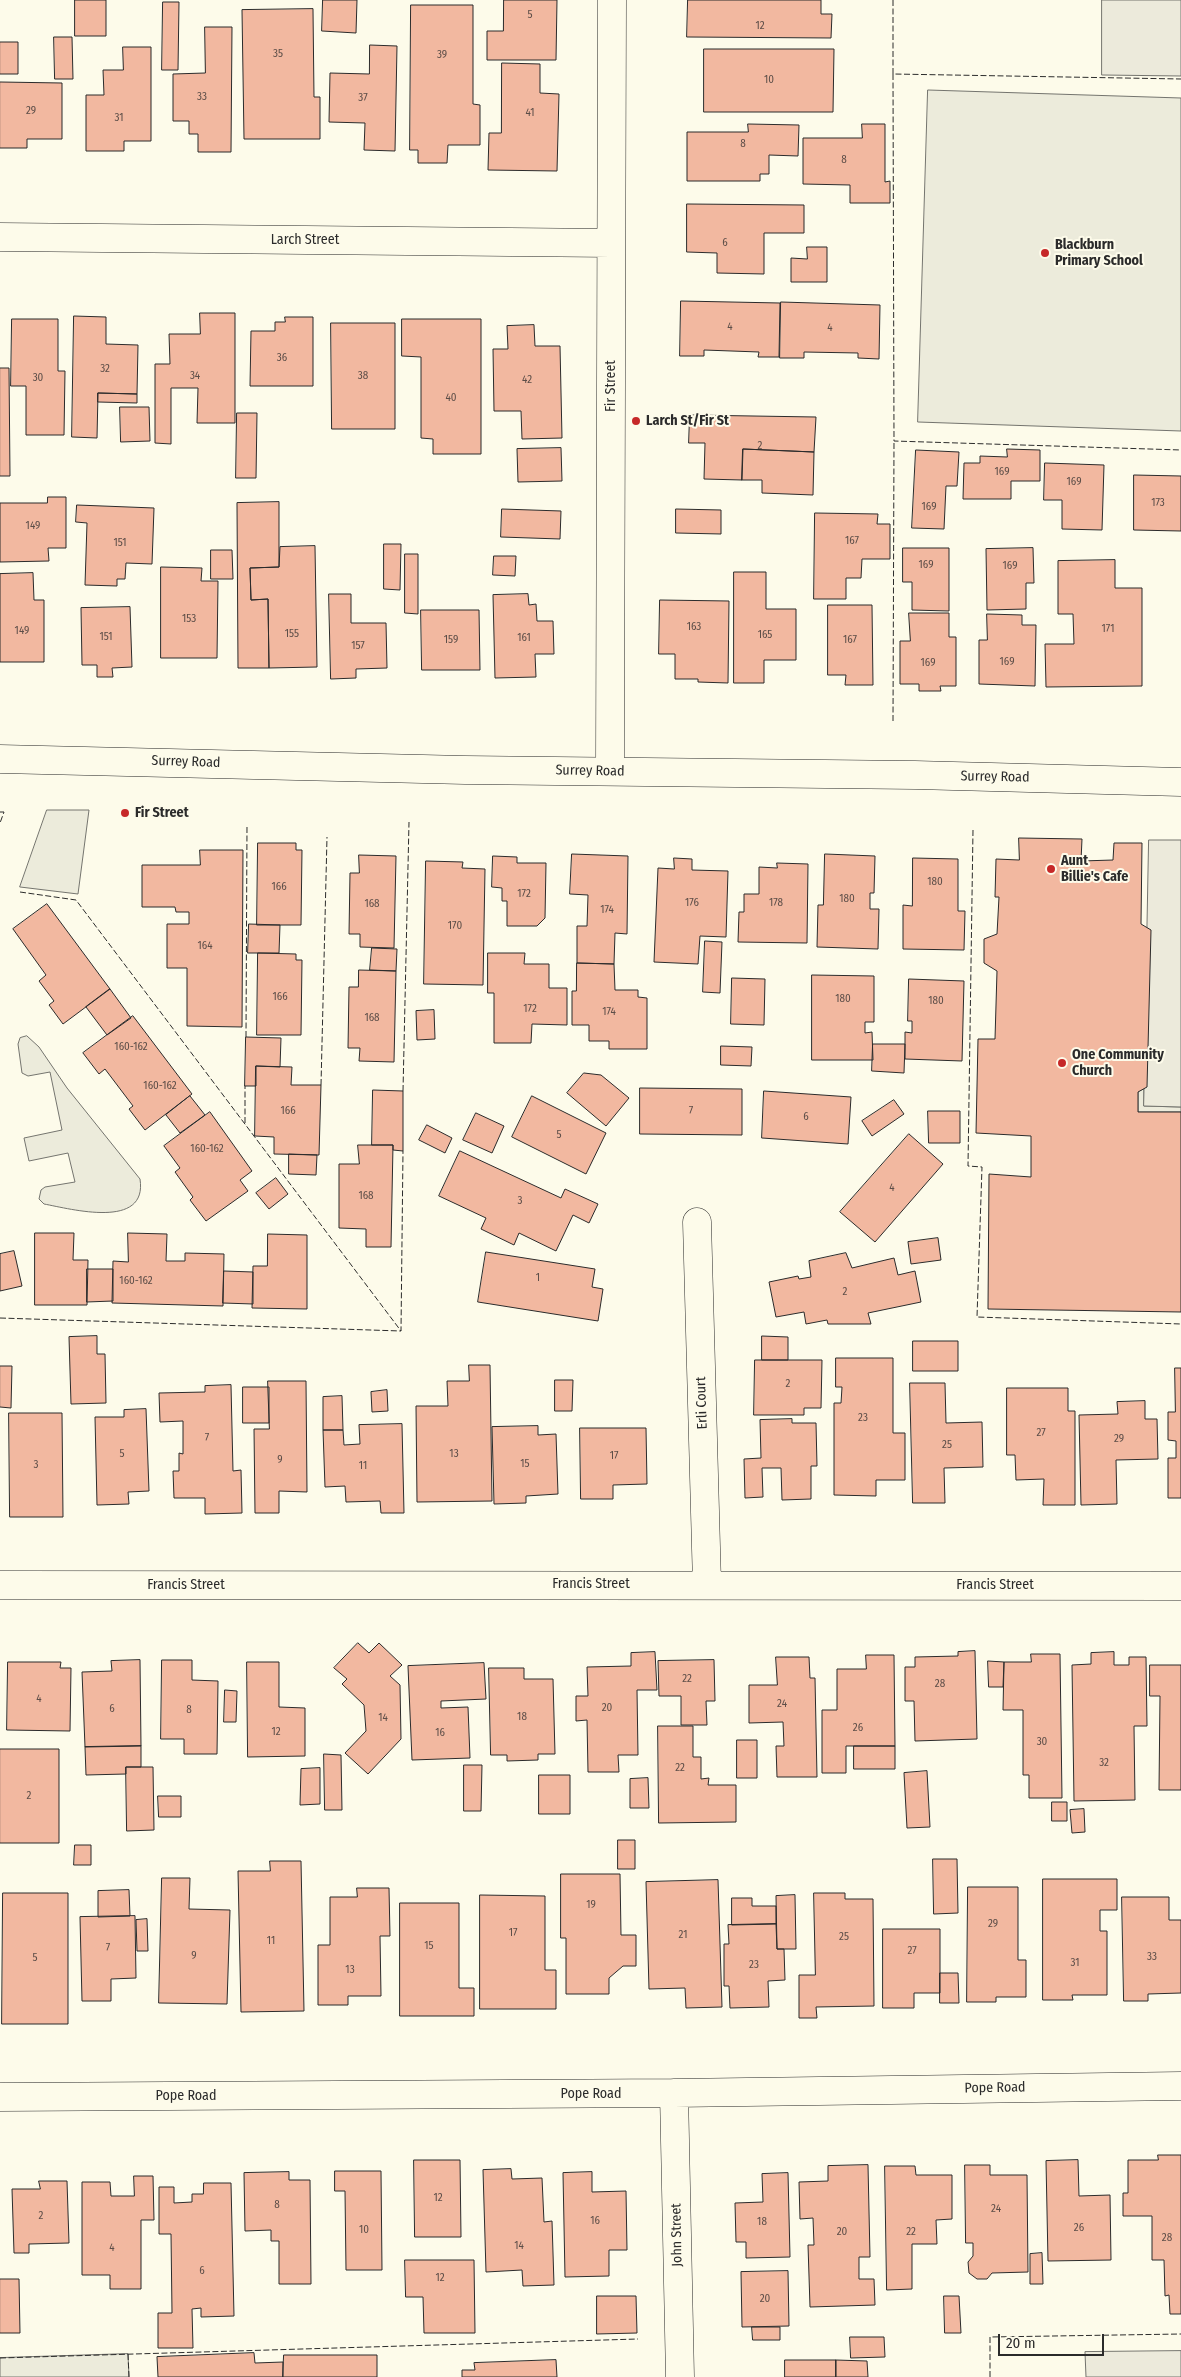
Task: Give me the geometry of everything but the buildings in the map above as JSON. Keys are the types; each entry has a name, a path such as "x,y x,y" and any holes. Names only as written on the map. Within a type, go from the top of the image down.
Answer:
{"street":[{"name":"Fir Street","path":"610,771 612,0"},
{"name":"Larch Street","path":"0,238 611,243"},
{"name":"Surrey Road","path":"0,759 915,775 1181,782"},
{"name":"Erli Court","path":"697,1222 707,1584"},
{"name":"Francis Street","path":"0,1585 707,1584 1181,1586"},
{"name":"Pope Road","path":"0,2097 674,2093 1181,2086"},
{"name":"John Street","path":"674,2093 680,2377"}],"shaded area":[{"path":"1102,0 1181,0 1181,76 1102,75"},
{"name":"Blackburn Primary School","path":"928,90 1181,98 1181,431 918,422"},
{"path":"47,810 89,810 78,894 20,887"},
{"path":"1149,840 1181,840 1181,1107 1144,1106"},
{"path":"27,1036 39,1047 67,1088 140,1179 139,1195 132,1205 120,1211 88,1212 44,1204 39,1199 41,1190 45,1187 75,1182 68,1153 29,1161 24,1138 62,1130 50,1072 28,1076 22,1073 18,1044 20,1038"},
{"path":"1144,1089 1144,1106 1181,1107 1181,1112 1138,1112 1138,1092"},
{"path":"1181,2351 1181,2377 1086,2377 1085,2352"},
{"path":"128,2354 129,2377 0,2377 0,2358"}],"fence":[{"path":"893,0 893,74 1181,79"},
{"path":"893,74 894,441 1181,450"},
{"path":"893,721 894,441"},
{"path":"0,812 4,812 0,823"},
{"path":"403,1091 409,822"},
{"path":"246,1037 247,826"},
{"path":"973,830 968,1166 982,1167 977,1317 1181,1324"},
{"path":"321,1085 327,837"},
{"path":"20,892 76,900 401,1331 403,1151"},
{"path":"245,1086 245,1123"},
{"path":"0,1318 401,1331"},
{"path":"990,2377 990,2337 1181,2334"},
{"path":"0,2358 638,2339"},
{"path":"128,2354 129,2377"}],"place":[{"name":"Blackburn Primary School","path":"1045,253"},
{"name":"Larch St/Fir St","path":"636,421"},
{"name":"Fir Street","path":"125,813"},
{"name":"Aunt Billie's Cafe","path":"1051,869"},
{"name":"One Community Church","path":"1062,1063"}]}
